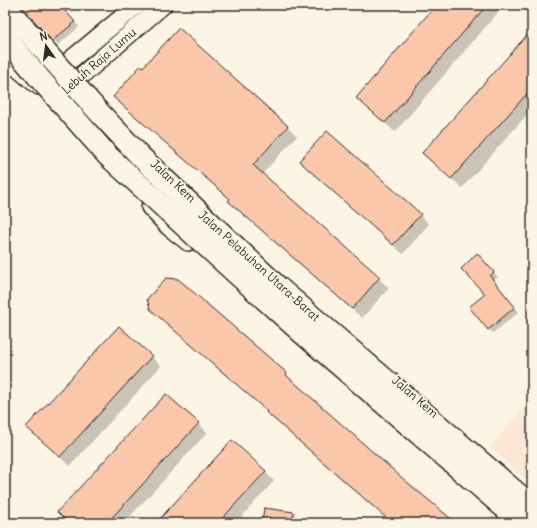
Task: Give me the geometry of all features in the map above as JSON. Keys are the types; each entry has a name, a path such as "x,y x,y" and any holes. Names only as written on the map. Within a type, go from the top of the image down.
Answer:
{"main road":[{"name":"Jalan Pelabuhan Utara-Barat","path":"5,6 96,109 141,157 278,286 532,506"},
{"name":"Jalan Pelabuhan Utara-Barat","path":"5,37 108,156 284,317 522,523"}],"street":[{"name":"Jalan Kem","path":"11,5 132,142 204,210 532,499"},
{"name":"Lebuh Raja Lumu","path":"39,86 137,5"},
{"name":"Lebuh Raja Lumu","path":"54,101 76,80 164,5"},
{"path":"5,55 14,66 39,86 54,101 104,162 169,227 185,239 399,429 508,523"}],"shaded area":[{"path":"532,398 532,486 490,447"}],"building":[{"path":"20,5 60,5 75,22 52,41"},
{"path":"436,5 487,5 385,123 356,98"},
{"path":"179,28 288,126 253,165 380,277 352,309 228,201 230,199 113,97 141,65 143,67"},
{"path":"527,35 532,39 532,88 451,179 422,153"},
{"path":"327,131 421,214 393,245 299,161"},
{"path":"477,253 494,272 490,276 515,307 488,330 469,307 485,294 461,269"},
{"path":"166,278 178,279 184,284 287,373 286,375 401,477 456,523 392,523 150,309 147,299"},
{"path":"119,326 152,356 60,457 26,427"},
{"path":"166,394 199,423 107,523 69,523 57,512"},
{"path":"232,440 266,471 218,523 156,523"},
{"path":"264,508 294,512 292,523 262,523"}]}
